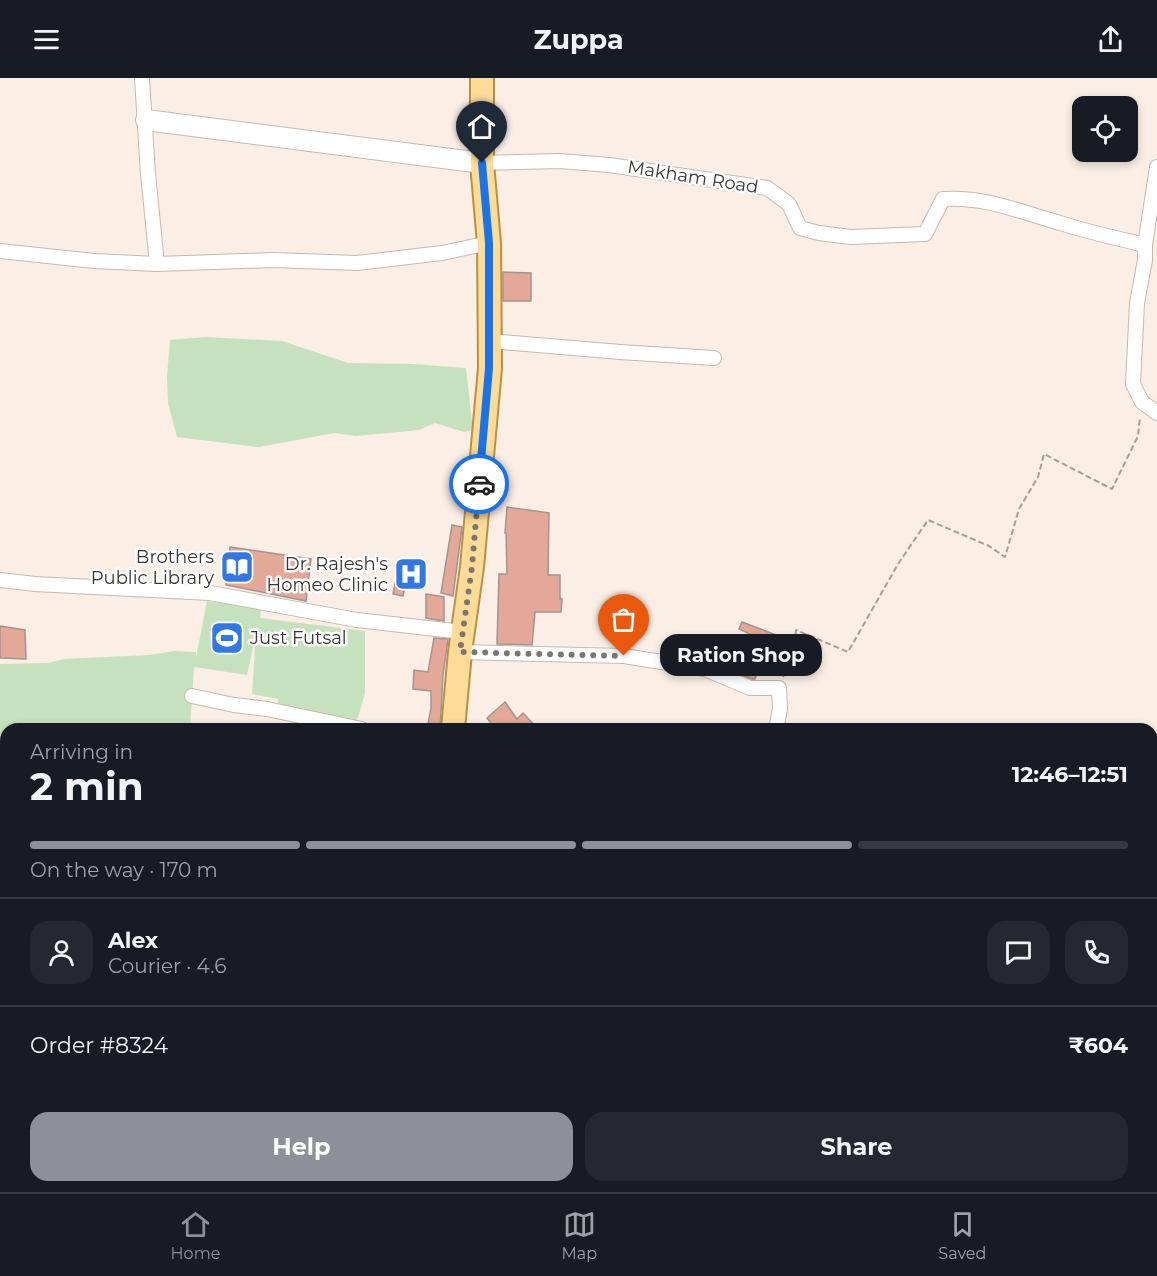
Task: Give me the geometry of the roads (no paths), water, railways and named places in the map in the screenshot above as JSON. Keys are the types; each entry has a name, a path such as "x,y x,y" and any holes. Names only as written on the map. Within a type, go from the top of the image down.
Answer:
{"main road":[{"path":"454,723 472,567 489,368 489,243 482,163 482,78"}],"street":[{"path":"142,78 157,264"},
{"path":"146,120 482,163"},
{"name":"Makham Road","path":"482,163 560,160 767,188 789,204 800,228 851,237 925,234 943,199 958,198 984,200 1090,233 1145,245"},
{"path":"1157,167 1145,245 1146,260 1137,303 1133,384 1142,402 1157,413"},
{"path":"0,251 94,261 157,264 274,260 357,263 442,253 489,243"},
{"path":"489,341 714,357"},
{"path":"0,580 34,584 210,593 462,642 624,656 705,669 750,688 779,688 780,709 777,723"},
{"path":"192,696 334,723"}],"place":[{"name":"Brothers Public Library","path":"237,567"},
{"name":"Dr. Rajesh's Homeo Clinic","path":"411,574"},
{"name":"Just Futsal","path":"227,638"},
{"name":"Ration Shop","path":"624,656"}]}
